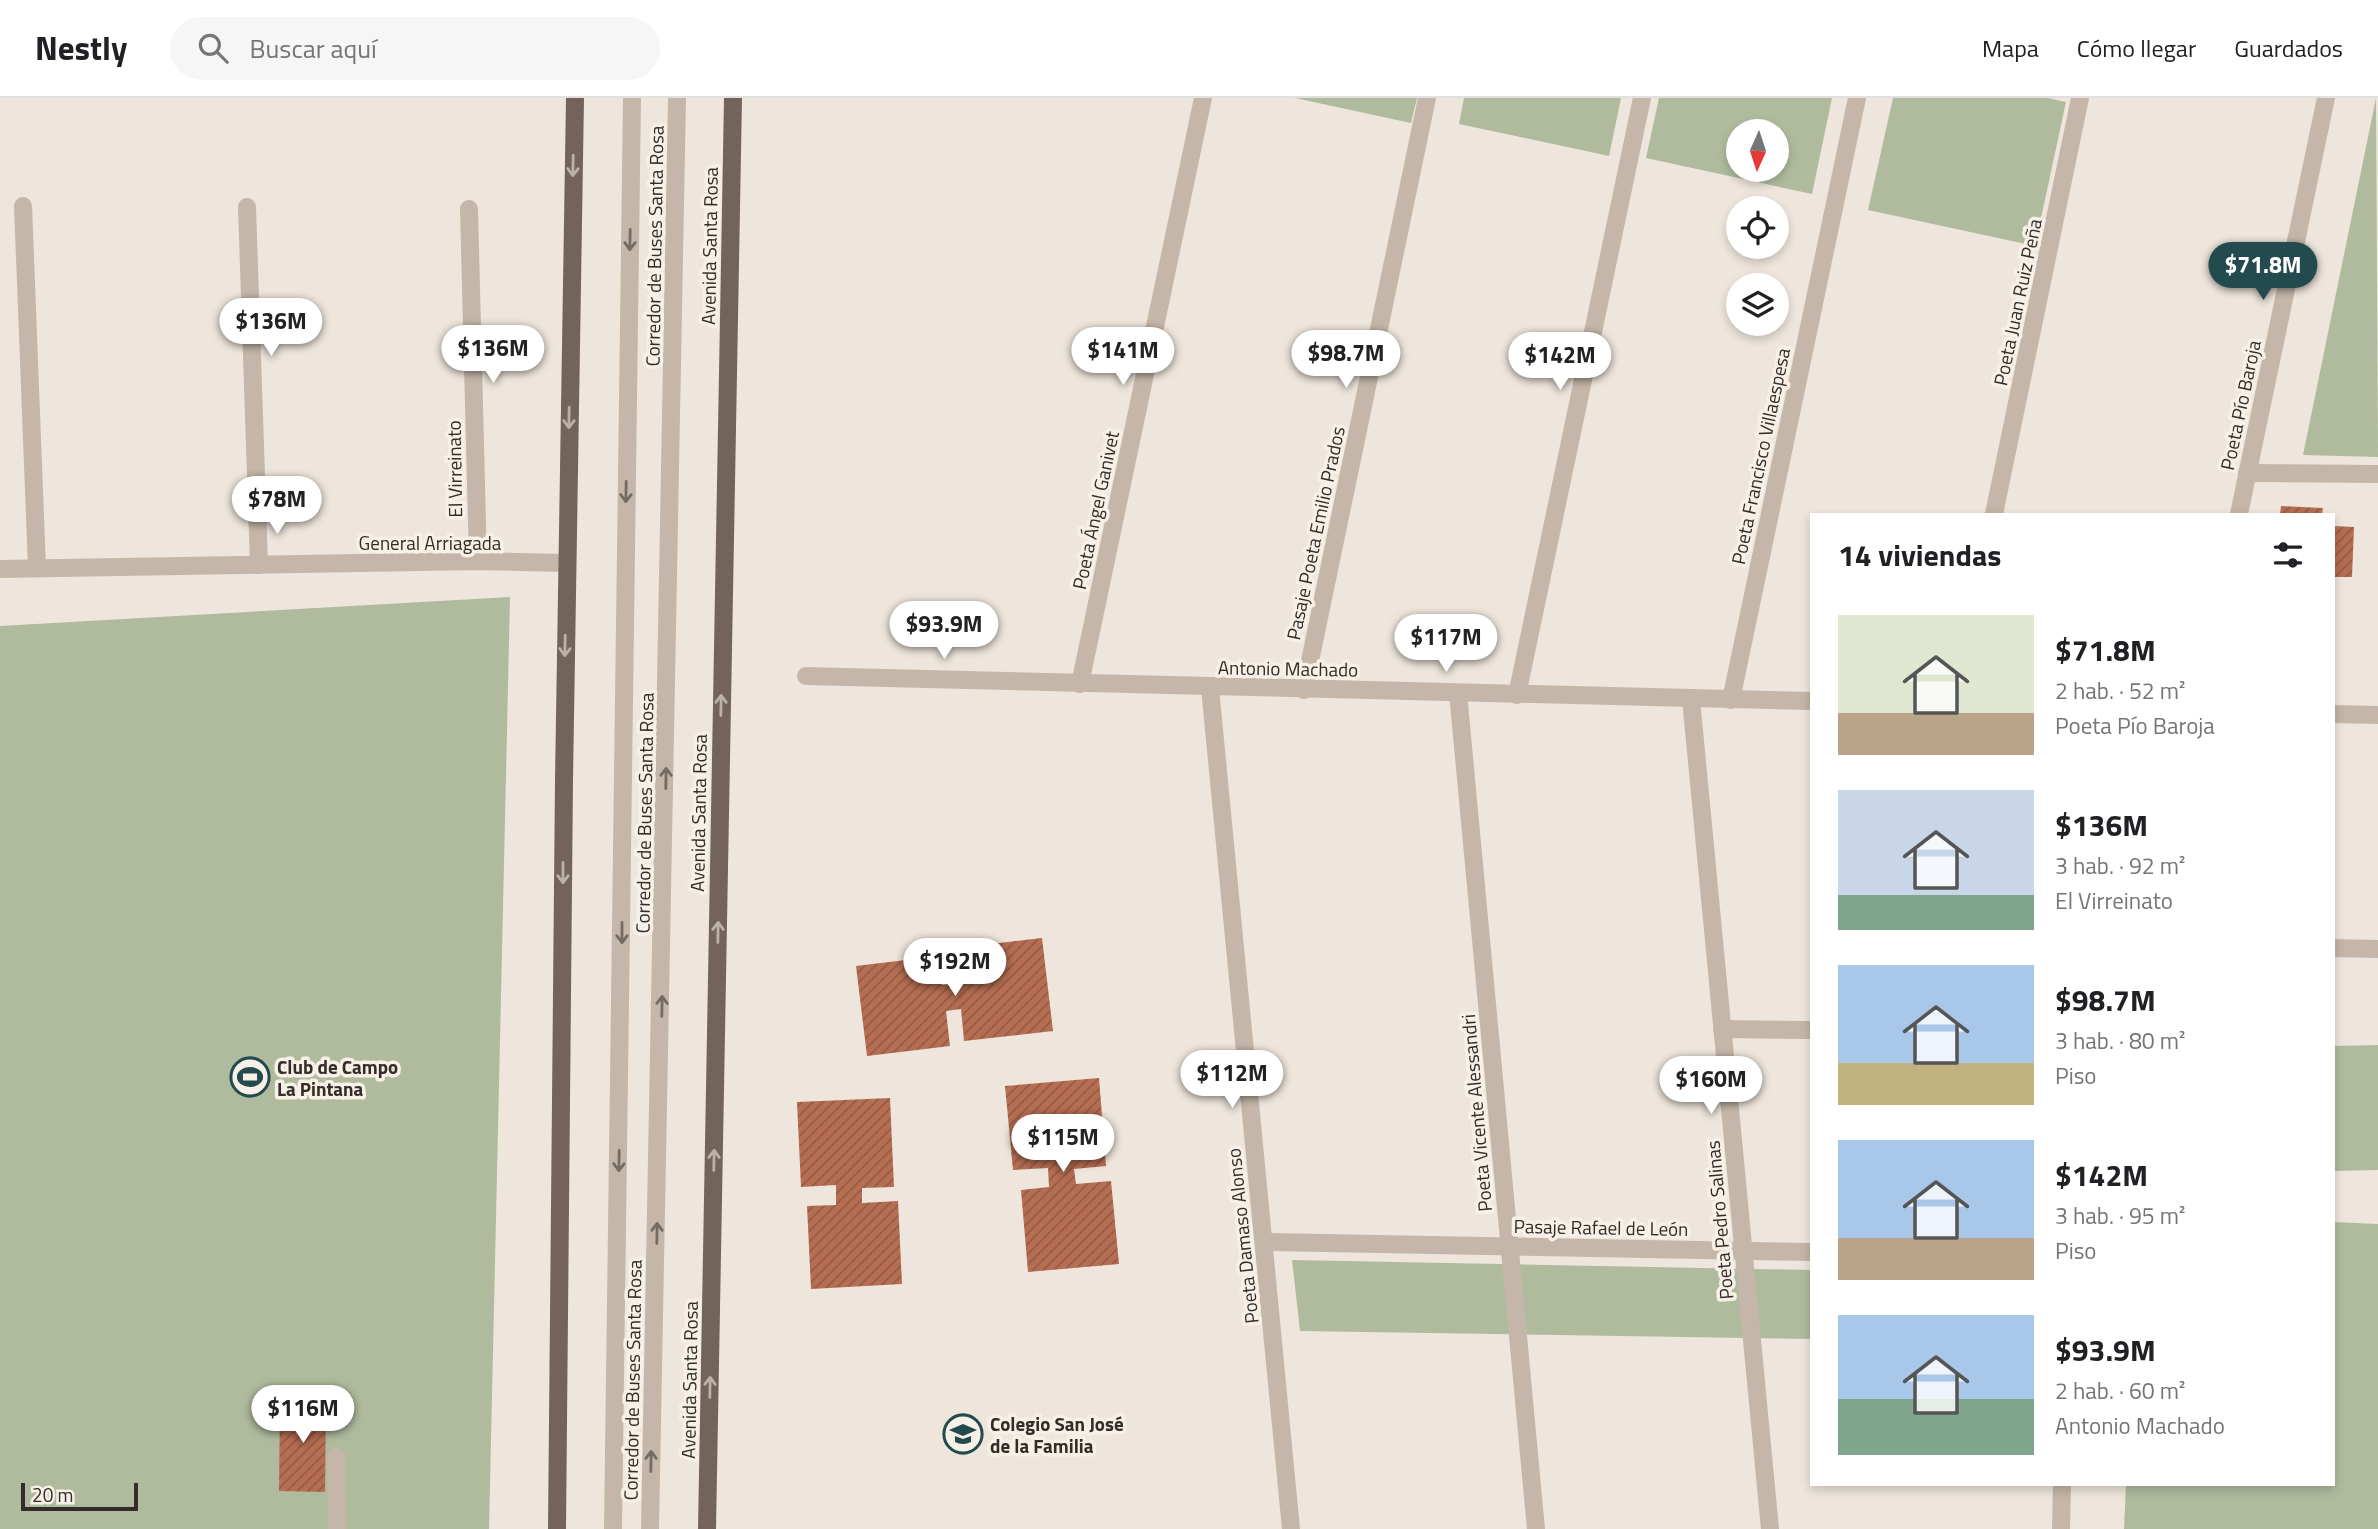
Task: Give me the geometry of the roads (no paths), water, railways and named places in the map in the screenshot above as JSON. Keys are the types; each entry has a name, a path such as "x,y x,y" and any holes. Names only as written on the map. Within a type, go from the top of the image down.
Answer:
{"main road":[{"path":"557,1529 566,563 575,98"},
{"name":"Avenida Santa Rosa","path":"707,1529 733,98"}],"street":[{"name":"Corredor de Buses Santa Rosa","path":"613,1529 632,98"},
{"name":"Corredor de Buses Santa Rosa","path":"650,1529 677,98"},
{"name":"Poeta Ángel Ganivet","path":"1080,684 1203,98"},
{"name":"Pasaje Poeta Emilio Prados","path":"1304,690 1427,98"},
{"path":"1517,695 1642,98"},
{"name":"Poeta Francisco Villaespesa","path":"1731,700 1857,98"},
{"name":"Poeta Juan Ruiz Peña","path":"1994,513 2080,98"},
{"name":"Poeta Pío Baroja","path":"2239,513 2326,98"},
{"path":"23,206 37,568"},
{"path":"247,208 259,565"},
{"name":"El Virreinato","path":"469,209 478,561"},
{"path":"2248,473 2378,474"},
{"name":"General Arriagada","path":"0,569 478,561 566,563"},
{"name":"Antonio Machado","path":"806,676 1810,701"},
{"name":"Poeta Damaso Alonso","path":"1210,688 1291,1529"},
{"name":"Poeta Vicente Alessandri","path":"1458,693 1536,1529"},
{"name":"Poeta Pedro Salinas","path":"1691,699 1770,1529"},
{"path":"2335,714 2378,715"},
{"path":"2335,948 2378,949"},
{"path":"1722,1028 1810,1030"},
{"name":"Pasaje Rafael de León","path":"1264,1242 1810,1252"},
{"path":"336,1457 337,1529"},
{"path":"2061,1529 2062,1486"}],"place":[{"name":"Club de Campo La Pintana","path":"250,1077"},
{"name":"Colegio San José de la Familia","path":"963,1434"}]}
